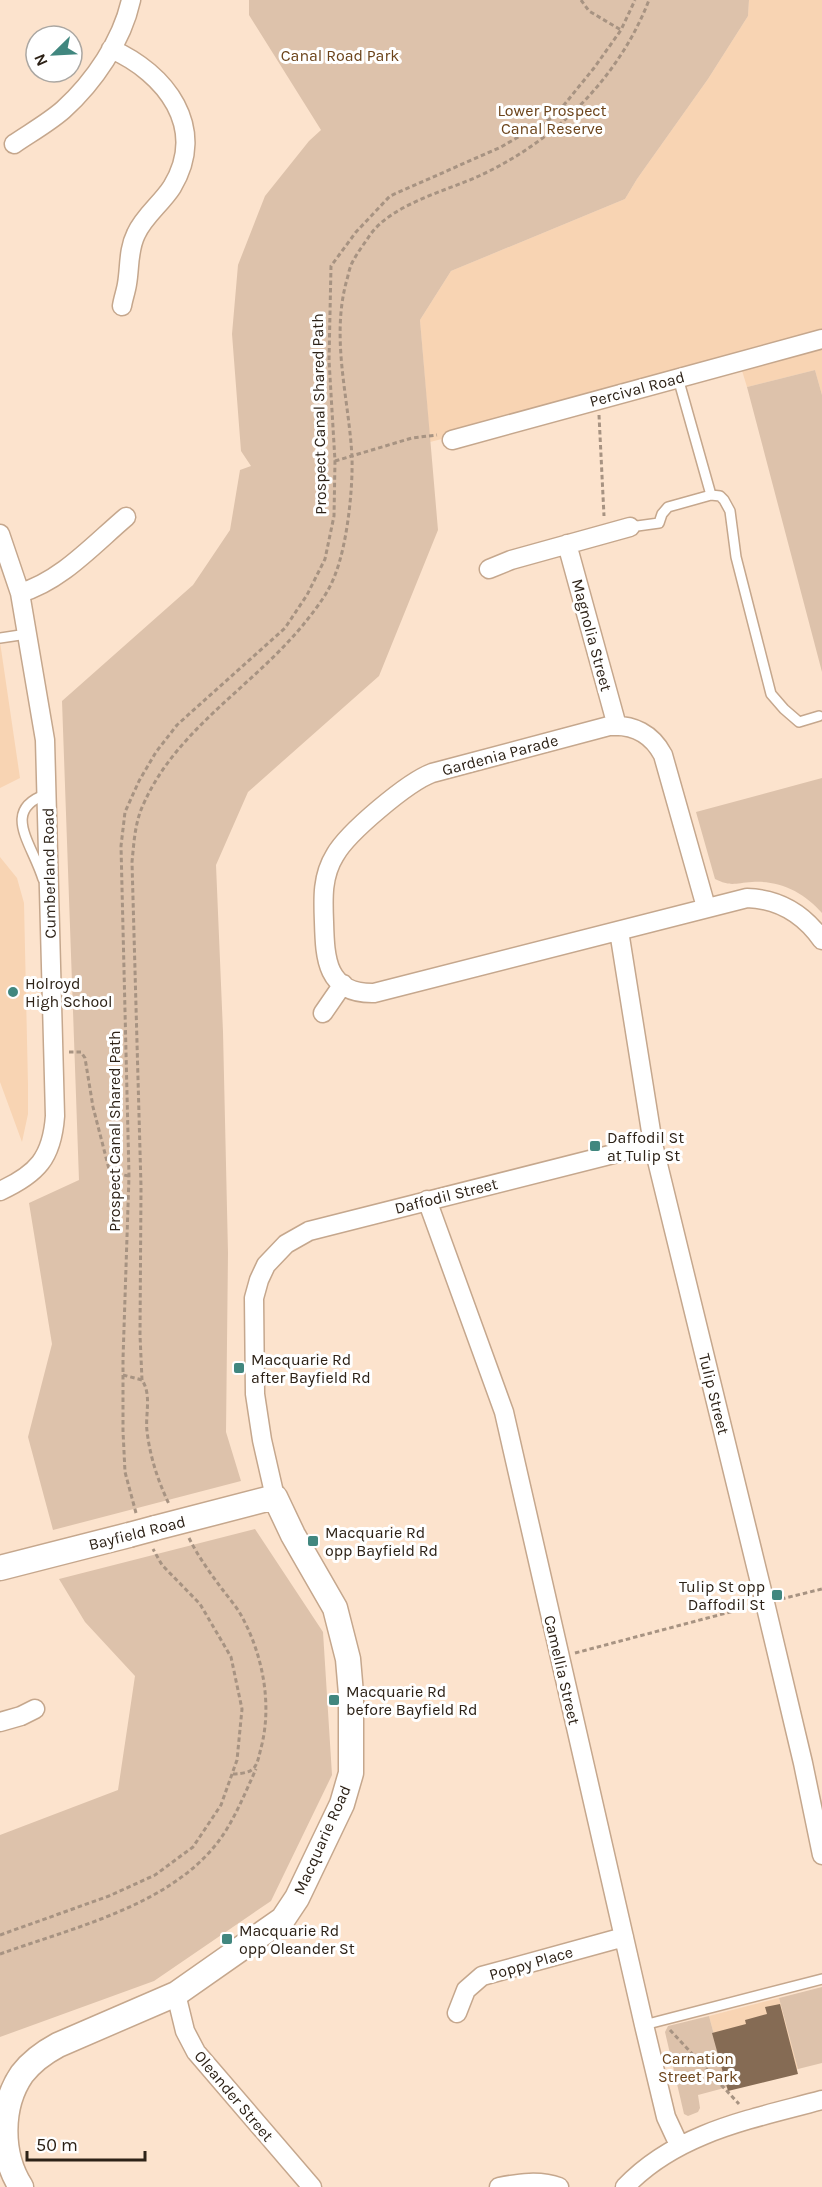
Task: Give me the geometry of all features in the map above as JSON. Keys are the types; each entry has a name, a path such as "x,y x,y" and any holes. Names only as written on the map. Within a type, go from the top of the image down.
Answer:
{"street":[{"path":"14,144 68,105 89,81 111,49 131,0"},
{"path":"111,49 133,59 160,81 177,106 185,140 183,158 175,181 142,223 133,240 122,306"},
{"name":"Percival Road","path":"453,440 822,339"},
{"path":"20,593 35,589 54,578 126,517"},
{"path":"489,569 511,560 630,527"},
{"name":"Cumberland Road","path":"0,534 20,593 44,730 55,1116 54,1132 40,1165 32,1174 0,1191"},
{"name":"Magnolia Street","path":"567,544 617,726"},
{"name":"Gardenia Parade","path":"343,984 331,972 325,956 323,898 325,878 331,861 350,836 420,777 602,728 627,726 647,734 663,755 706,907"},
{"path":"323,1013 343,984 356,991 374,993 747,898 767,900 789,908 814,928 822,940"},
{"name":"Tulip Street","path":"619,931 653,1144 765,1603 822,1855"},
{"name":"Daffodil Street","path":"259,1280 266,1265 279,1250 300,1235 427,1200 653,1144"},
{"name":"Camellia Street","path":"427,1200 504,1412 624,1937 652,2023 666,2117 678,2145"},
{"name":"Macquarie Road","path":"21,2187 10,2167 4,2133 5,2117 10,2100 23,2073 43,2054 58,2045 176,1994 283,1919 297,1898 342,1804 351,1773 349,1671 335,1608 293,1535 275,1497 262,1440 254,1382 254,1298 259,1280"},
{"name":"Bayfield Road","path":"0,1568 275,1497"},
{"path":"0,1722 35,1709"},
{"name":"Poppy Place","path":"457,2013 466,1990 471,1984 490,1973 624,1937"},
{"name":"Oleander Street","path":"176,1994 185,2031 196,2052 312,2187"},
{"path":"625,2187 643,2170 678,2145 724,2127 822,2100"},
{"path":"499,2187 522,2182 551,2184 559,2187"}],"lane":[{"path":"678,378 711,495"},
{"path":"630,527 659,523 668,507 711,495 720,496 730,511 736,557 771,694 799,722 819,716"},
{"path":"0,638 27,634"},
{"path":"17,804 25,799 47,794"},
{"path":"13,834 29,853 41,873 49,899"},
{"path":"652,2023 822,1979"}],"path":[{"path":"582,0 589,11 621,30"},
{"name":"Prospect Canal Shared Path","path":"0,1935 109,1896 155,1875 193,1847 220,1805 232,1774 237,1760 243,1709 231,1657 200,1604 162,1565 143,1531 125,1472 123,1375 129,1176 120,846 125,812 144,771 177,725 285,628 307,595 325,559 334,516 335,461 329,360 331,266 356,232 390,196 501,147 555,116 621,30 635,0"},
{"path":"0,1954 110,1915 152,1896 188,1873 218,1842 241,1802 256,1767 265,1731 267,1700 259,1657 241,1614 196,1552 159,1484 151,1456 147,1429 147,1387 142,1380 140,1335 141,1187 132,862 136,830 143,805 160,773 183,742 285,646 318,607 336,575 350,505 352,457 340,348 341,303 351,264 373,231 398,211 481,175 531,148 572,115 615,64 632,38 649,0"},
{"path":"598,400 605,533"},
{"path":"335,461 412,438 436,435 453,440"},
{"path":"53,1051 81,1052 86,1058 93,1107 109,1168 113,1173 129,1176"},
{"path":"123,1375 142,1380"},
{"path":"559,1657 822,1589"},
{"path":"232,1774 249,1774 256,1767"},
{"path":"652,2023 752,2119"}],"shaded area":[{"path":"749,0 822,0 822,395 815,370 747,387 740,364 430,442 420,320 451,271 625,199 708,79 748,16"},
{"path":"0,642 20,778 0,788"},
{"name":"Holroyd High School","path":"0,857 17,878 24,903 28,1114 22,1142 0,1082"},
{"path":"779,1998 798,2069 728,2087 709,2016"}],"green space":[{"name":"Lower Prospect Canal Reserve","path":"249,0 749,0 748,16 708,79 625,199 451,271 420,320 438,530 379,676 248,792 216,865 223,1032 228,1253 226,1432 241,1481 53,1530 28,1437 52,1344 29,1203 79,1180 62,701 193,585 230,530 240,470 251,466 241,451 232,334 238,265 265,196 309,141 321,130 249,15"},
{"path":"815,370 822,395 822,672 747,387"},
{"path":"822,778 822,913 799,893 781,885 762,882 729,884 715,879 696,812"},
{"path":"255,1529 323,1632 332,1775 271,1901 154,1981 0,2037 0,1835 118,1790 135,1676 85,1622 59,1579"},
{"path":"822,1987 822,2063 798,2069 779,1998"},
{"name":"Carnation Street Park","path":"709,2016 728,2087 698,2095 700,2108 698,2112 688,2116 684,2114 665,2032 668,2026"}],"building":[{"path":"780,2004 798,2074 728,2091 712,2033 746,2024 745,2020 767,2014 765,2007"}],"place":[{"name":"Holroyd High School","path":"13,992"},
{"name":"Daffodil St at Tulip St","path":"595,1146"},
{"name":"Macquarie Rd after Bayfield Rd","path":"239,1368"},
{"name":"Macquarie Rd opp Bayfield Rd","path":"313,1541"},
{"name":"Tulip St opp Daffodil St","path":"777,1595"},
{"name":"Macquarie Rd before Bayfield Rd","path":"334,1700"},
{"name":"Macquarie Rd opp Oleander St","path":"227,1939"}],"park label":[{"name":"Canal Road Park","path":"340,55"}]}
